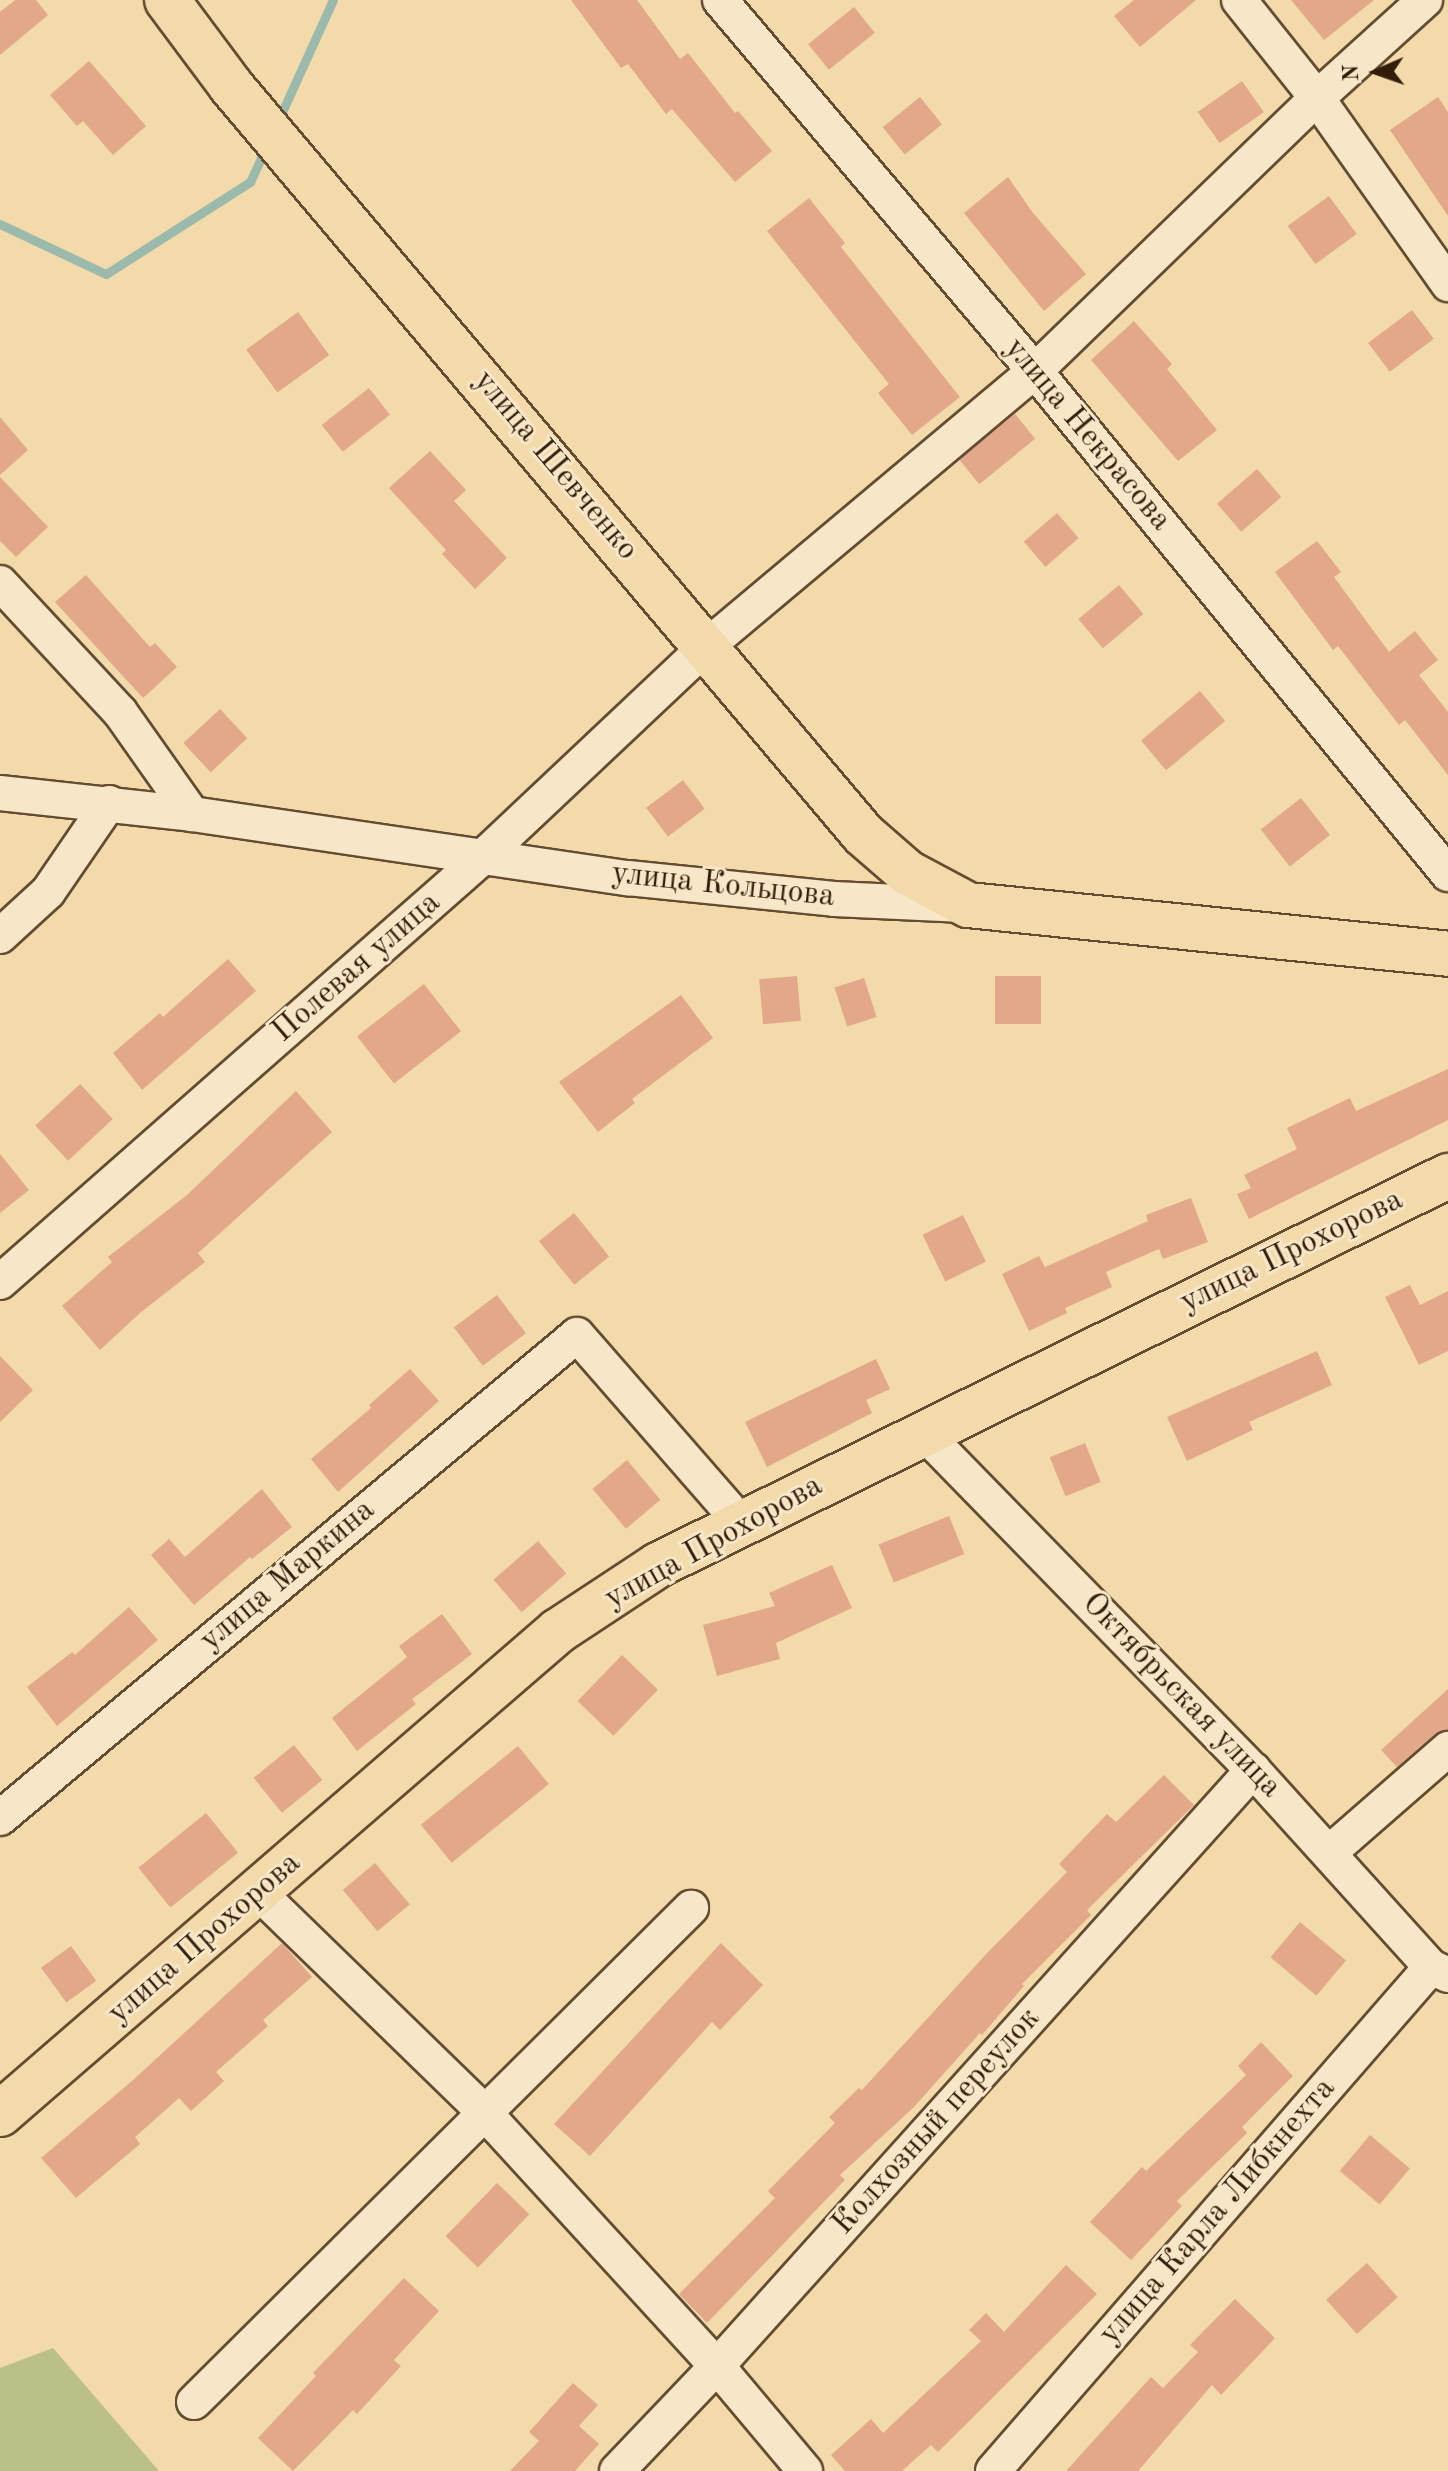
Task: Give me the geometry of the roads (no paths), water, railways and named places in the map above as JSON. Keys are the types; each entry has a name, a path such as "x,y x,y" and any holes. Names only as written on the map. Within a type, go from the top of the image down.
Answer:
{"main road":[{"name":"улица Шевченко","path":"167,0 231,86 863,834 908,873 968,905"},
{"name":"улица Кольцова","path":"968,905 1448,954"},
{"name":"улица Прохорова","path":"0,2114 259,1893 558,1631 658,1565 1448,1176"}],"street":[{"name":"улица Некрасова","path":"720,0 1035,371 1448,874"},
{"path":"1239,0 1317,98 1448,284"},
{"name":"Полевая улица","path":"0,1282 484,856 707,646 1035,371 1317,98 1425,0"},
{"path":"0,583 120,712 192,814"},
{"name":"улица Кольцова","path":"0,793 192,814 628,878 787,894 968,905"},
{"path":"0,936 48,892 109,803"},
{"name":"улица Маркина","path":"0,1818 577,1335 741,1523"},
{"name":"Октябрьская улица","path":"924,1433 1253,1770 1439,1971"},
{"path":"1330,1852 1448,1749"},
{"name":"Колхозный переулок","path":"617,2471 717,2366 1253,1770"},
{"path":"259,1893 484,2112 717,2366 805,2471"},
{"path":"194,2402 691,1908"},
{"name":"улица Карла Либкнехта","path":"993,2471 1439,1971"}],"waterway":[{"path":"278,121 333,0"},
{"path":"0,224 106,274 250,182 267,145"}]}
